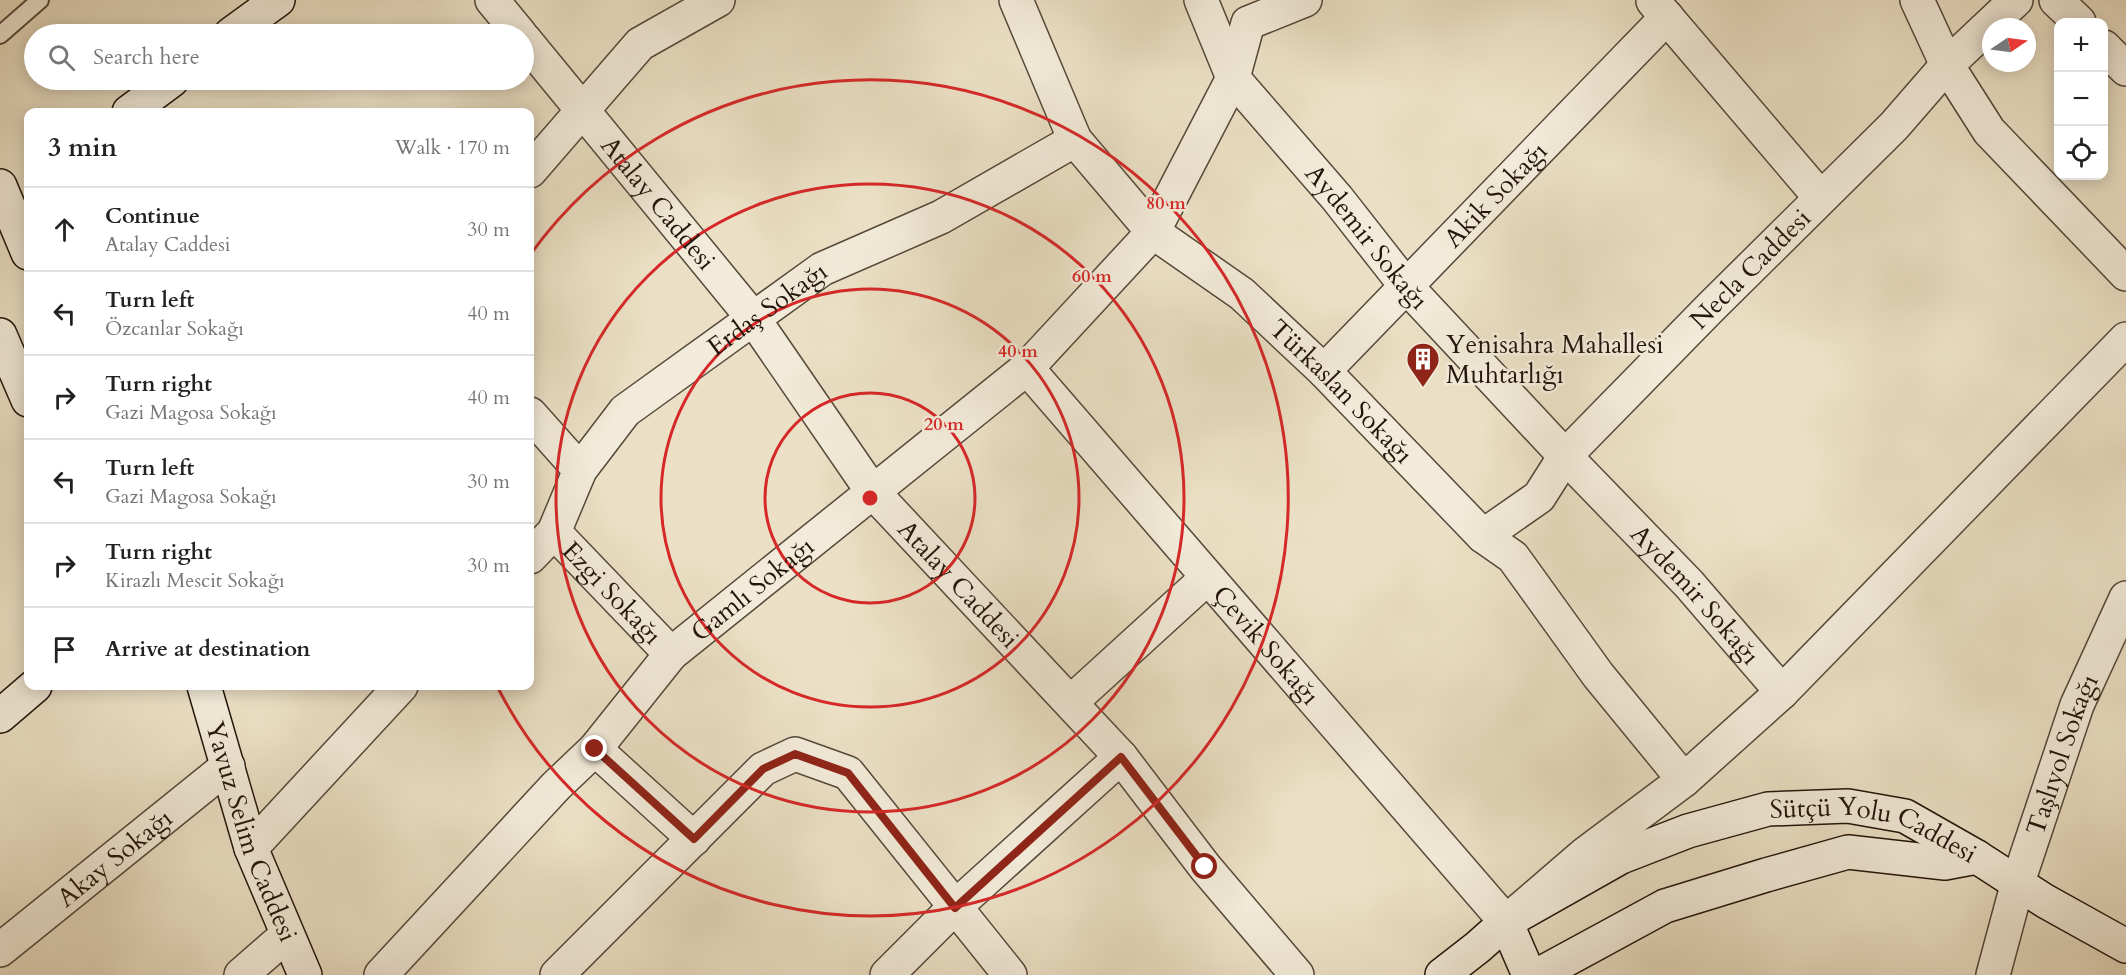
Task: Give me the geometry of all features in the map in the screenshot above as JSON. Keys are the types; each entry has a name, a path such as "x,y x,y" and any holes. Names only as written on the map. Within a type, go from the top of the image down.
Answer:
{"street":[{"path":"245,24 278,0"},
{"path":"492,0 512,24"},
{"path":"534,166 640,44 718,0"},
{"name":"Türkaslan Sokağı","path":"1016,0 1075,140 1153,232 1242,294 1324,371 1483,536 1513,557 1598,675 1684,780"},
{"name":"Aydemir Sokağı","path":"1201,0 1233,78 1337,198 1406,286 1689,584 1782,692"},
{"name":"Gamlı Sokağı","path":"381,975 556,786 595,749 670,654 1027,368 1153,232 1233,78 1248,23 1305,0"},
{"path":"1917,0 1947,64 1989,131 2126,274"},
{"name":"Necla Caddesi","path":"1483,536 1539,497 1566,456 1820,197 1894,126 1947,64 2016,0"},
{"path":"2056,0 2075,18"},
{"path":"1660,9 1820,197"},
{"name":"Akik Sokağı","path":"1324,371 1406,286 1660,9"},
{"name":"Atalay Caddesi","path":"534,51 753,318 872,491 1121,757 1205,867 1297,975"},
{"path":"2108,51 2126,69"},
{"path":"134,108 159,90"},
{"name":"Erdaş Sokağı","path":"534,553 554,532 580,470 625,411 822,269 941,217 1075,140"},
{"path":"9,198 24,241"},
{"path":"0,335 24,391"},
{"name":"Sütçü Yolu Caddesi","path":"1442,975 1478,947 1585,854 1684,780 1782,692 2126,339"},
{"name":"Çevik Sokağı","path":"1027,368 1506,922 1529,975"},
{"path":"534,418 580,470"},
{"name":"Ezgi Sokağı","path":"554,532 670,654"},
{"path":"1071,702 1207,578"},
{"name":"Taşlıyol Sokağı","path":"1993,975 2018,882 2077,705 2126,598"},
{"path":"0,716 30,690"},
{"name":"Yavuz Selim Caddesi","path":"205,690 251,848 286,935 305,975"},
{"path":"251,848 397,690"},
{"path":"595,749 694,839"},
{"path":"557,975 763,769 795,754 848,773 1010,975"},
{"path":"888,975 955,908 1121,757"},
{"name":"Akay Sokağı","path":"0,950 228,766"},
{"name":"Sütçü Yolu Caddesi","path":"1506,922 1621,857 1688,831 1768,809 1848,806 1905,816 1977,857"},
{"name":"Sütçü Yolu Caddesi","path":"1538,975 1665,906 1848,852 1945,863 1977,857"},
{"path":"1977,857 2045,901 2126,946"},
{"path":"241,975 286,935"}],"lane":[{"path":"0,34 40,0"}],"place":[{"name":"Yenisahra Mahallesi Muhtarlığı","path":"1423,388"}],"route":[{"path":"595,749 694,839 763,769 795,754 848,773 955,908 1121,757 1205,867"}]}
